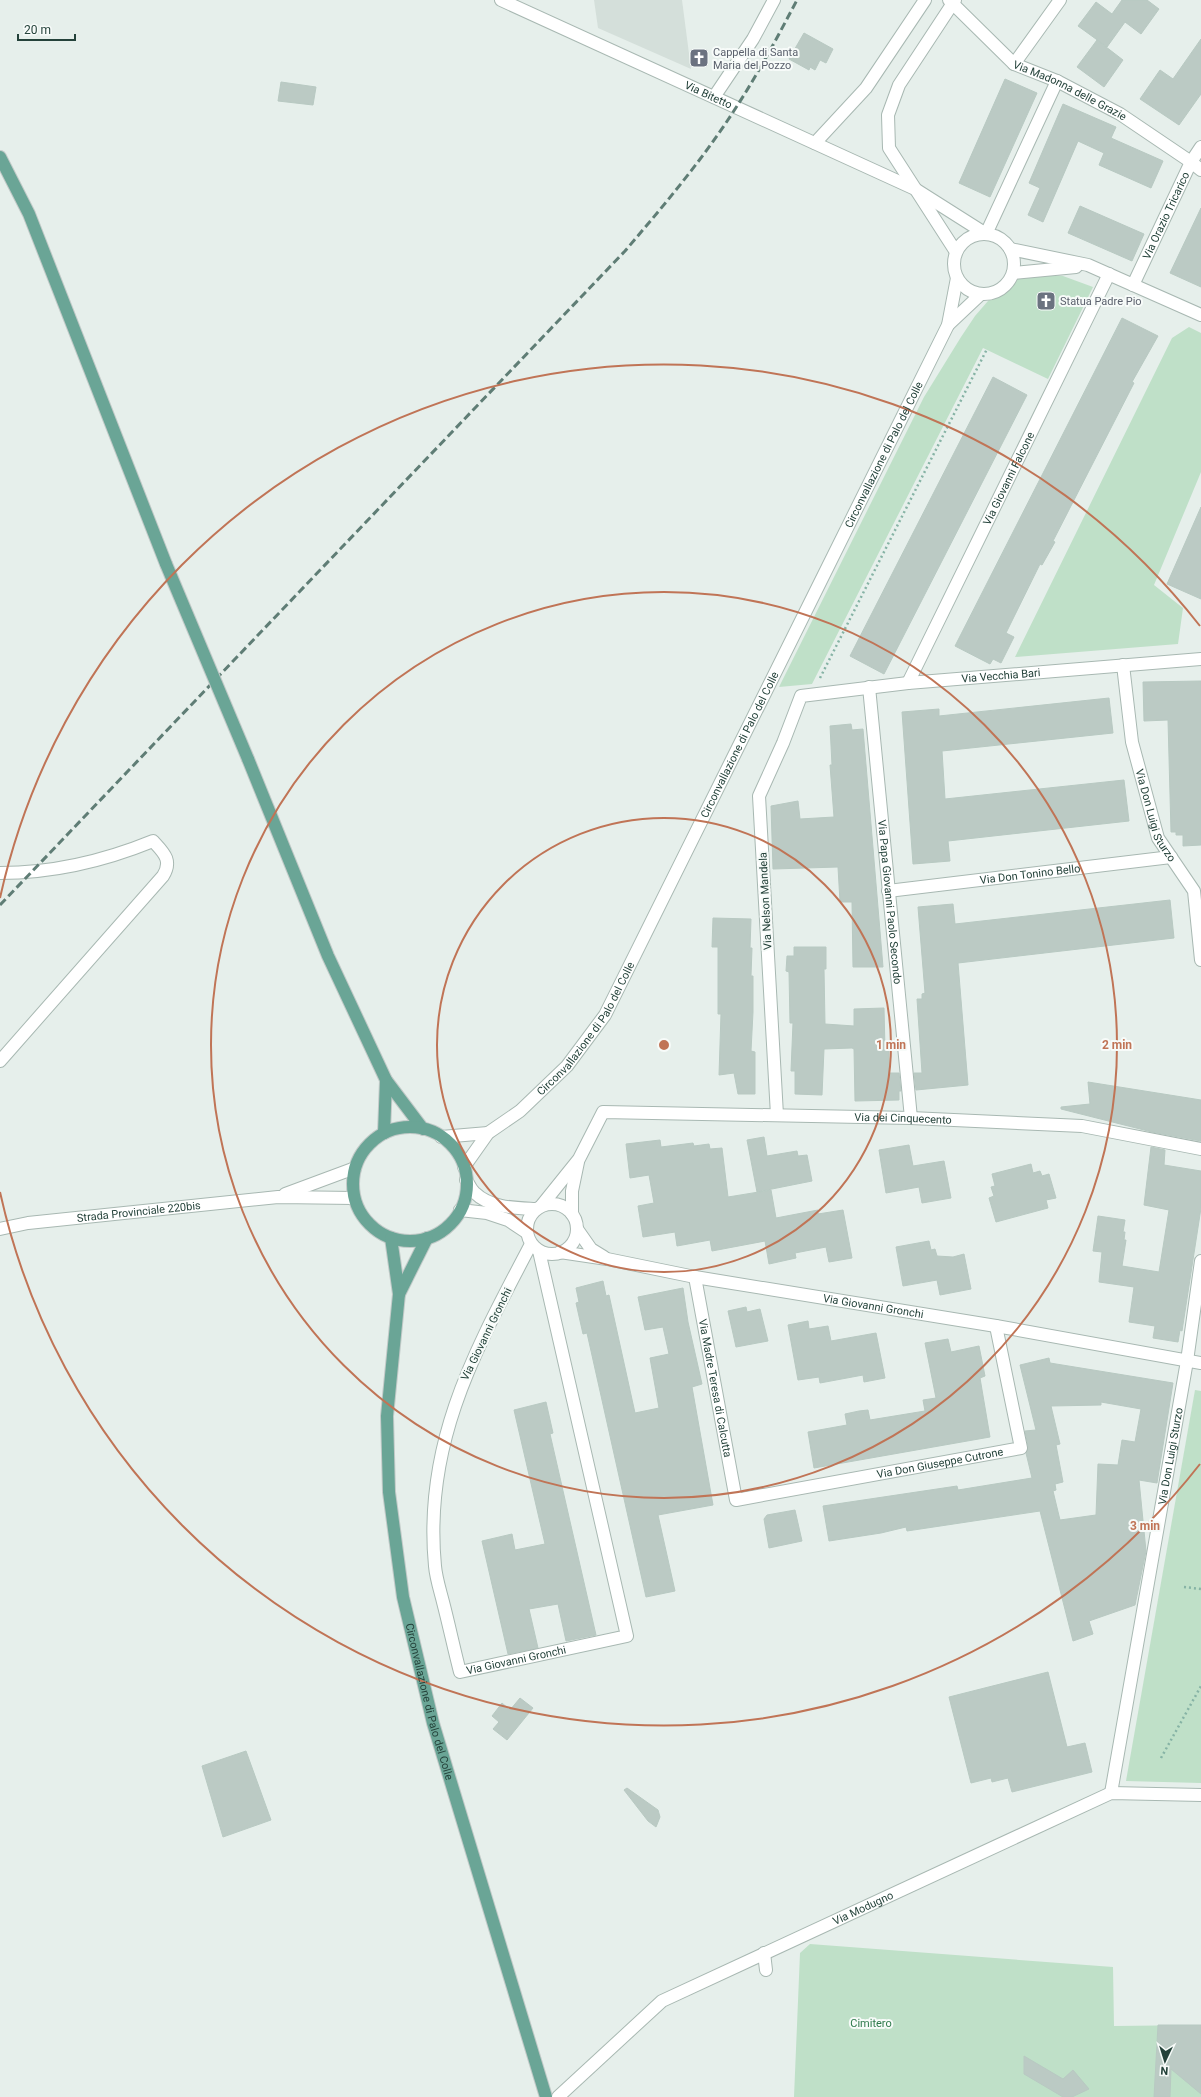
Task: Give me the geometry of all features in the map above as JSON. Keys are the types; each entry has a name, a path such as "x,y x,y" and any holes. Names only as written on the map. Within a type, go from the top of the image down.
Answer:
{"main road":[{"path":"0,157 29,214 166,564 248,759 328,956 386,1080 423,1129"},
{"path":"384,1133 386,1080"},
{"path":"403,1127 423,1129 441,1136 451,1145 465,1174 466,1190 460,1210 452,1222 441,1232 427,1238 409,1241 392,1238 375,1229 362,1216 354,1198 352,1183 355,1168 361,1154 371,1142 384,1133 403,1127"},
{"path":"392,1238 399,1294"},
{"path":"399,1294 427,1238"},
{"name":"Circonvallazione di Palo del Colle","path":"399,1294 387,1416 389,1492 403,1597 433,1723 546,2097"}],"street":[{"name":"Via Bitetto","path":"501,0 916,189 986,234"},
{"path":"714,97 753,40 774,0"},
{"path":"815,143 866,88 925,0"},
{"path":"1014,64 1060,0"},
{"path":"952,1 899,85 888,115 889,148 956,252"},
{"name":"Via Madonna delle Grazie","path":"952,1 1014,64 1057,81 1120,114 1192,162 1201,170"},
{"path":"986,234 1057,81"},
{"name":"Via Orazio Tricarico","path":"1133,285 1192,162 1201,147"},
{"path":"948,325 957,278 954,264 956,252 967,239 976,235 986,234 996,236 1010,249 1014,258 1013,273 1005,287 996,292 981,294 966,289 957,278"},
{"path":"1010,249 1088,265 1201,315"},
{"path":"1013,273 1088,265"},
{"name":"Via Giovanni Falcone","path":"908,683 1109,274"},
{"path":"948,325 981,294"},
{"name":"Circonvallazione di Palo del Colle","path":"488,1133 520,1110 567,1066 605,1015 948,325"},
{"name":"Via Vecchia Bari","path":"807,694 908,683 1201,659"},
{"name":"Via Don Luigi Sturzo","path":"1123,665 1132,742 1158,838 1194,891 1201,960"},
{"name":"Via Papa Giovanni Paolo Secondo","path":"869,687 911,1118"},
{"name":"Via Nelson Mandela","path":"777,1115 759,796 807,694"},
{"path":"0,873 30,873 70,868 153,841 166,856 168,863 163,876 0,1061"},
{"name":"Via Don Tonino Bello","path":"888,891 1172,857"},
{"name":"Via dei Cinquecento","path":"579,1159 603,1112 911,1118 1082,1126 1201,1149"},
{"path":"441,1136 488,1133"},
{"path":"488,1133 465,1174 474,1193 494,1204 512,1208 539,1207 559,1204 572,1214"},
{"path":"460,1210 488,1213 508,1220 526,1232 530,1216 579,1159"},
{"path":"579,1159 572,1191 572,1214 577,1229 591,1249 607,1259"},
{"path":"278,1197 355,1168"},
{"path":"278,1197 354,1198"},
{"name":"Strada Provinciale 220bis","path":"0,1229 28,1223 278,1197"},
{"path":"560,1252 572,1244 577,1229"},
{"name":"Via Giovanni Gronchi","path":"526,1232 535,1247 627,1636 460,1672 435,1567 434,1520 437,1472 453,1408 467,1372 535,1247"},
{"name":"Via Giovanni Gronchi","path":"535,1247 549,1254 560,1252 607,1259 695,1277 996,1326 1201,1363"},
{"name":"Via Don Luigi Sturzo","path":"1111,1793 1187,1361 1201,1261"},
{"name":"Via Madre Teresa di Calcutta","path":"695,1277 736,1500"},
{"name":"Via Don Giuseppe Cutrone","path":"736,1500 1021,1448 996,1326"},
{"name":"Via Modugno","path":"558,2097 662,2001 764,1953 1111,1793 1201,1795"},
{"path":"764,1953 766,1970"}],"path":[{"path":"807,694 987,349"},
{"path":"1184,1587 1201,1589"},
{"path":"1162,1758 1201,1686"}],"shaded area":[{"path":"594,0 682,0 691,69 598,28"}],"green space":[{"path":"1036,274 1063,276 1093,287 1048,379 983,348 812,684 779,687 924,397 961,337 975,316 994,294 1018,279"},
{"path":"1189,327 1201,333 1201,472 1154,585 1183,608 1178,644 1015,657 1172,338"},
{"path":"1195,1390 1201,1391 1201,1783 1126,1781"},
{"name":"Cimitero","path":"810,1944 1113,1967 1114,2026 1201,2025 1201,2097 794,2097 800,1953"}],"building":[{"path":"1122,0 1147,0 1159,9 1141,34 1125,22 1107,47 1078,26 1096,2 1112,14"},
{"path":"804,33 833,49 826,63 820,60 815,70 810,67 809,70 789,59"},
{"path":"1201,39 1201,94 1179,125 1140,99 1160,70 1173,79"},
{"path":"1097,40 1123,60 1104,87 1077,67"},
{"path":"1005,79 1037,93 990,197 959,183"},
{"path":"281,82 316,87 313,105 278,101"},
{"path":"1063,104 1116,127 1111,138 1163,161 1151,188 1099,165 1104,153 1078,141 1043,222 1028,215 1040,188 1029,183"},
{"path":"1080,206 1144,234 1132,261 1068,233"},
{"path":"1201,208 1201,287 1170,273"},
{"path":"1122,318 1158,336 1132,382 1134,383 1053,541 1055,542 1042,565 1040,564 1006,633 1014,637 1001,663 993,659 990,664 955,646"},
{"path":"993,377 1027,395 884,674 850,656"},
{"path":"1201,507 1201,599 1167,584"},
{"path":"1201,681 1201,845 1183,846 1183,835 1176,835 1176,832 1171,832 1168,720 1144,721 1143,682"},
{"path":"1109,698 1113,733 942,751 945,799 1124,780 1129,821 948,841 950,861 913,864 902,712 939,709 939,716"},
{"path":"851,724 852,730 863,729 883,967 853,967 852,902 840,902 838,867 773,869 771,806 798,801 800,819 834,817 830,765 832,765 830,726"},
{"path":"1170,900 1174,938 958,963 968,1085 916,1090 914,1073 922,1073 917,999 922,999 922,994 925,993 918,907 953,904 955,924"},
{"path":"713,918 751,919 750,948 752,948 751,976 753,976 753,1012 751,1051 755,1052 755,1094 738,1094 734,1073 719,1075 721,1014 718,1014 718,947 712,947"},
{"path":"794,947 826,947 826,969 824,969 825,1024 854,1026 854,1009 884,1008 885,1049 889,1049 889,1073 899,1073 901,1091 899,1091 899,1100 855,1101 854,1049 852,1048 824,1049 822,1095 795,1094 795,1071 791,1071 793,1023 790,1023 789,972 786,971 787,956 794,956"},
{"path":"1088,1082 1201,1100 1201,1141 1152,1132 1061,1109 1061,1107 1090,1104"},
{"path":"764,1137 767,1156 797,1151 798,1156 807,1155 812,1181 757,1192 747,1140"},
{"path":"660,1140 661,1147 693,1143 694,1146 709,1144 710,1149 722,1148 728,1197 771,1190 776,1218 818,1210 818,1214 843,1210 852,1258 829,1262 826,1247 795,1253 796,1258 769,1264 765,1241 712,1251 710,1240 677,1246 675,1232 643,1237 638,1206 654,1203 649,1175 630,1178 626,1144"},
{"path":"909,1145 913,1166 944,1161 951,1198 922,1203 919,1187 886,1193 879,1150"},
{"path":"1151,1147 1165,1150 1164,1165 1201,1171 1201,1208 1182,1331 1180,1330 1178,1342 1153,1338 1155,1326 1129,1322 1134,1287 1099,1282 1102,1252 1093,1251 1098,1216 1125,1220 1123,1232 1125,1232 1124,1240 1126,1240 1122,1266 1159,1272 1169,1210 1144,1205"},
{"path":"1031,1164 1033,1173 1040,1171 1042,1176 1049,1174 1056,1198 1046,1200 1048,1208 996,1222 989,1198 994,1196 991,1187 995,1186 992,1174"},
{"path":"929,1241 931,1250 935,1249 937,1256 953,1257 964,1254 971,1289 940,1295 937,1280 903,1286 896,1247"},
{"path":"603,1281 606,1296 609,1295 635,1413 659,1408 650,1358 669,1354 663,1327 645,1330 638,1297 683,1288 688,1322 702,1384 692,1387 713,1505 658,1515 675,1591 646,1597 587,1333 583,1334 576,1303 579,1302 576,1288"},
{"path":"746,1307 747,1312 760,1309 768,1341 736,1347 728,1311"},
{"path":"808,1321 809,1329 828,1326 831,1341 876,1333 885,1378 864,1382 863,1375 820,1383 819,1377 798,1380 788,1325"},
{"path":"948,1339 951,1352 979,1346 985,1376 980,1378 990,1437 814,1468 808,1432 847,1425 845,1414 859,1411 868,1410 870,1420 925,1411 923,1400 936,1398 925,1343"},
{"path":"1049,1358 1050,1363 1173,1383 1157,1483 1139,1480 1146,1551 1135,1605 1089,1621 1093,1634 1073,1641 1040,1511 907,1531 906,1527 881,1533 829,1541 823,1506 957,1486 958,1490 1032,1478 1026,1453 1028,1446 1025,1431 1036,1430 1020,1365","holes":["1101,1402 1141,1409 1135,1442 1122,1440 1118,1465 1098,1464 1096,1515 1060,1520 1053,1491 1056,1490 1055,1484 1063,1482 1056,1445 1060,1444 1051,1406 1101,1405"]},
{"path":"546,1402 553,1433 550,1434 596,1635 566,1641 558,1604 529,1609 538,1648 508,1654 482,1541 512,1534 515,1550 545,1544 514,1410"},
{"path":"795,1510 802,1541 769,1548 764,1519 767,1515"},
{"path":"1048,1672 1067,1747 1085,1743 1092,1772 1012,1792 1008,1778 992,1782 991,1778 971,1783 949,1697"},
{"path":"520,1698 533,1708 507,1740 493,1729 499,1722 492,1716 502,1703 510,1710"},
{"path":"246,1751 271,1820 223,1837 202,1766"},
{"path":"627,1788 658,1810 660,1817 656,1827 648,1821 624,1790"},
{"path":"1158,2025 1201,2025 1201,2094 1171,2069 1170,2097 1154,2097"},
{"path":"1024,2056 1063,2079 1073,2070 1089,2089 1072,2097 1063,2097 1024,2074"}],"railway":[{"path":"0,905 625,251 684,180 711,144 761,67 797,0"}],"place":[{"name":"Cappella di Santa Maria del Pozzo","path":"699,58"},
{"name":"Statua Padre Pio","path":"1046,301"}]}
